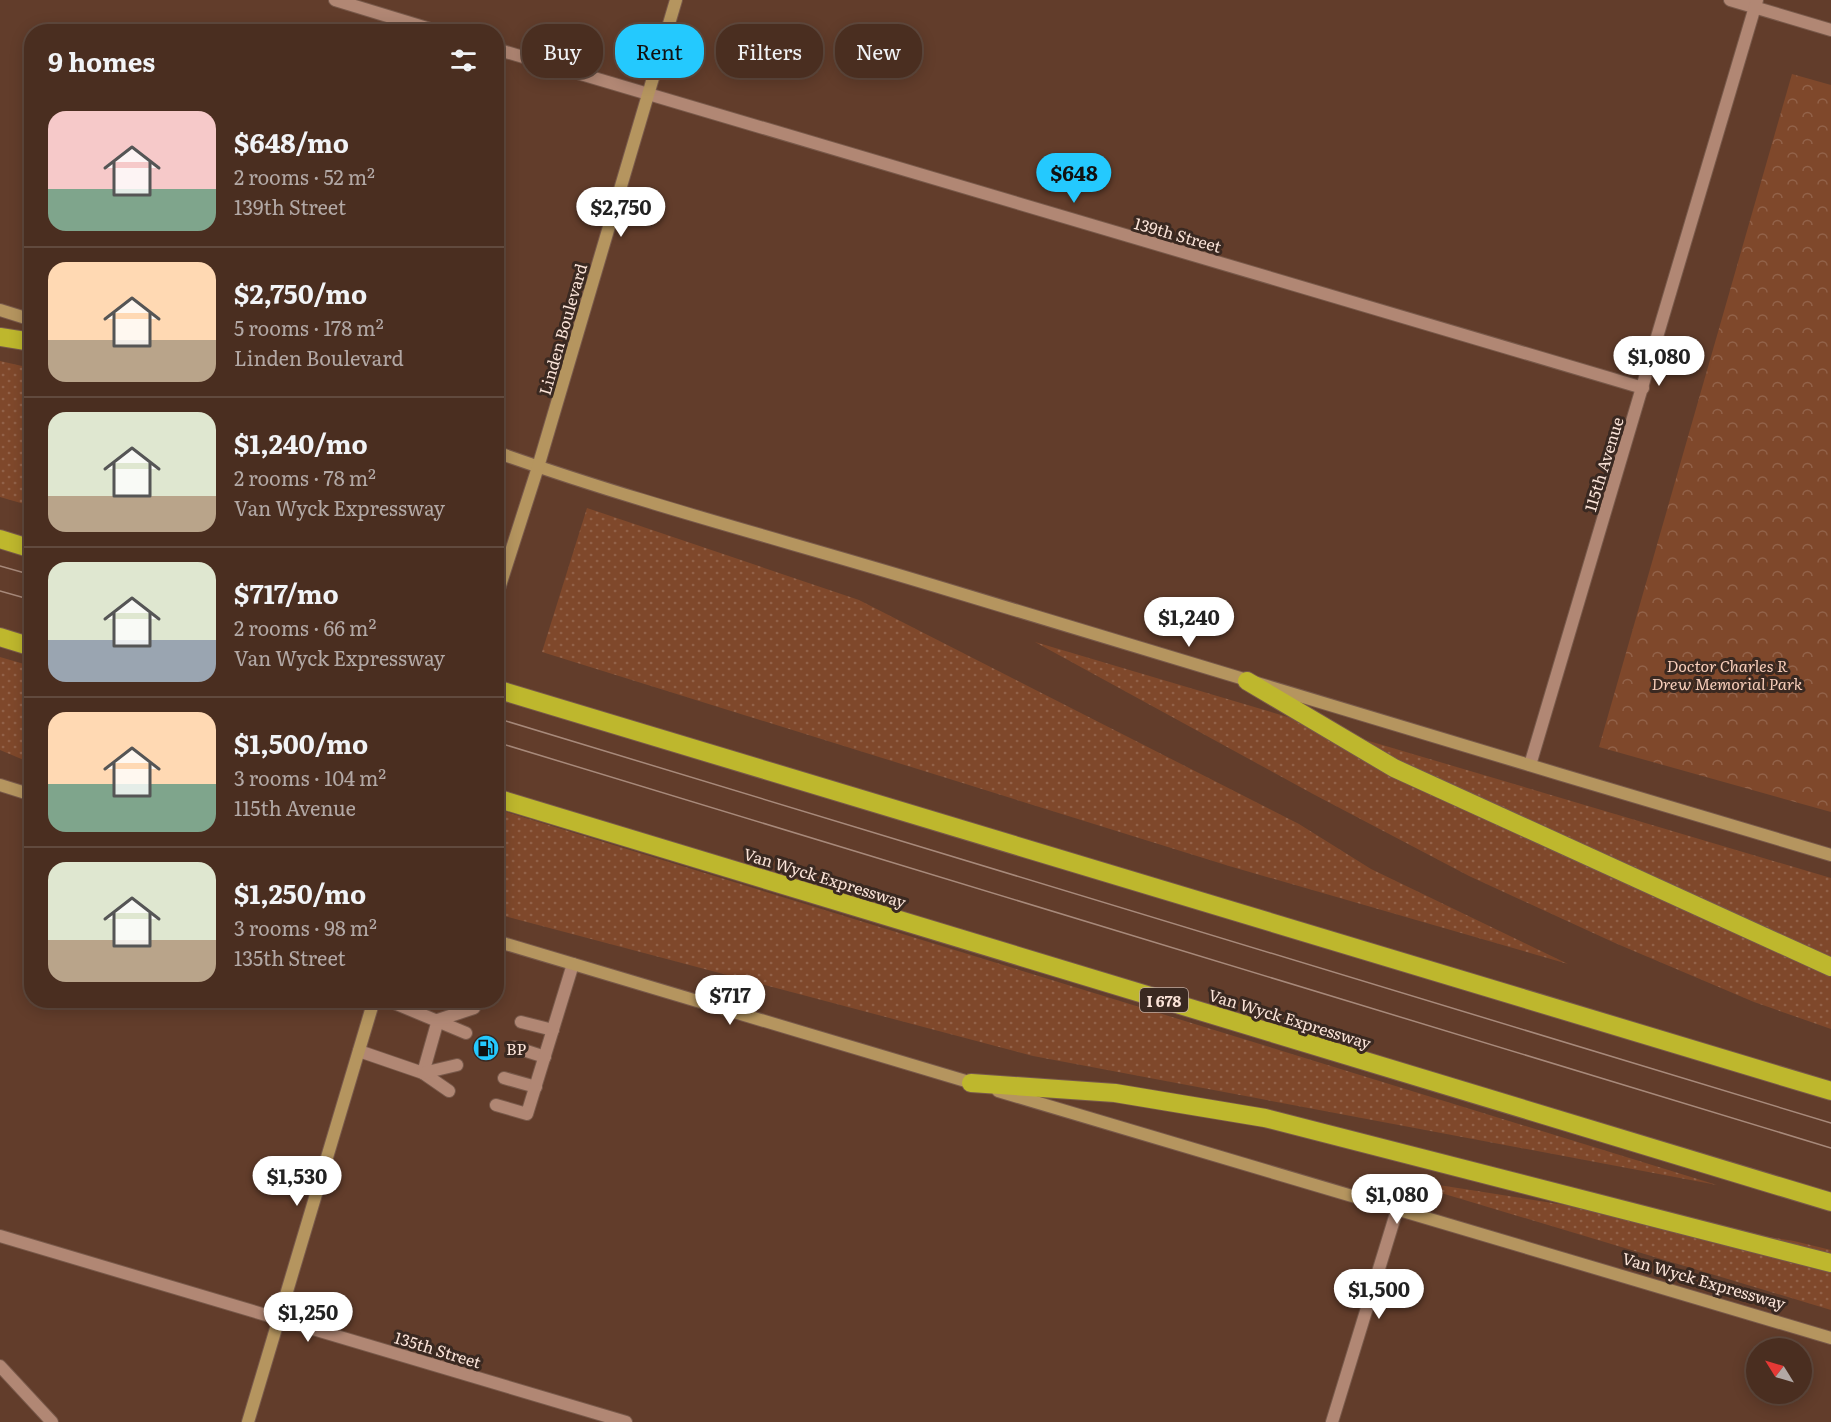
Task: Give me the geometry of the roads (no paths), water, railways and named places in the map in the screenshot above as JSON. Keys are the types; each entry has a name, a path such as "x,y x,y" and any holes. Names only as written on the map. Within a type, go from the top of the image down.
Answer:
{"highway":[{"path":"0,337 24,341"},
{"path":"0,539 24,546"},
{"path":"0,637 24,644"},
{"path":"1247,681 1394,768 1831,967"},
{"path":"504,691 1831,1091"},
{"name":"Van Wyck Expressway","path":"504,800 1831,1202"},
{"path":"971,1083 1115,1093 1265,1118 1831,1263"}],"main road":[{"name":"Linden Boulevard","path":"504,573 538,467 676,0"},
{"path":"0,310 24,318"},
{"path":"504,455 579,482 792,543 1831,855"},
{"path":"0,785 24,792"},
{"name":"Van Wyck Expressway","path":"504,943 1831,1338"},
{"path":"248,1422 372,1008"}],"street":[{"path":"335,0 414,24"},
{"path":"1730,0 1756,4 1831,30"},
{"name":"115th Avenue","path":"1530,765 1756,4"},
{"name":"139th Street","path":"504,51 1643,388"},
{"path":"496,1105 527,1114 573,964"},
{"path":"407,1008 466,1033"},
{"path":"438,1020 474,1008"},
{"path":"423,1073 438,1020"},
{"path":"521,1022 553,1030"},
{"path":"514,1047 545,1057"},
{"path":"359,1051 423,1073 449,1091"},
{"path":"423,1073 457,1065"},
{"path":"504,1078 536,1087"},
{"path":"1332,1422 1396,1210"},
{"name":"135th Street","path":"0,1236 626,1422"},
{"path":"0,1366 52,1422"}],"tram line":[{"path":"0,566 24,573"},
{"path":"0,591 24,598"},
{"path":"504,720 1831,1123"},
{"path":"504,744 1831,1148"}],"place":[{"name":"BP","path":"486,1048"}],"park label":[{"name":"Doctor Charles R Drew Memorial Park","path":"1727,674"}]}
